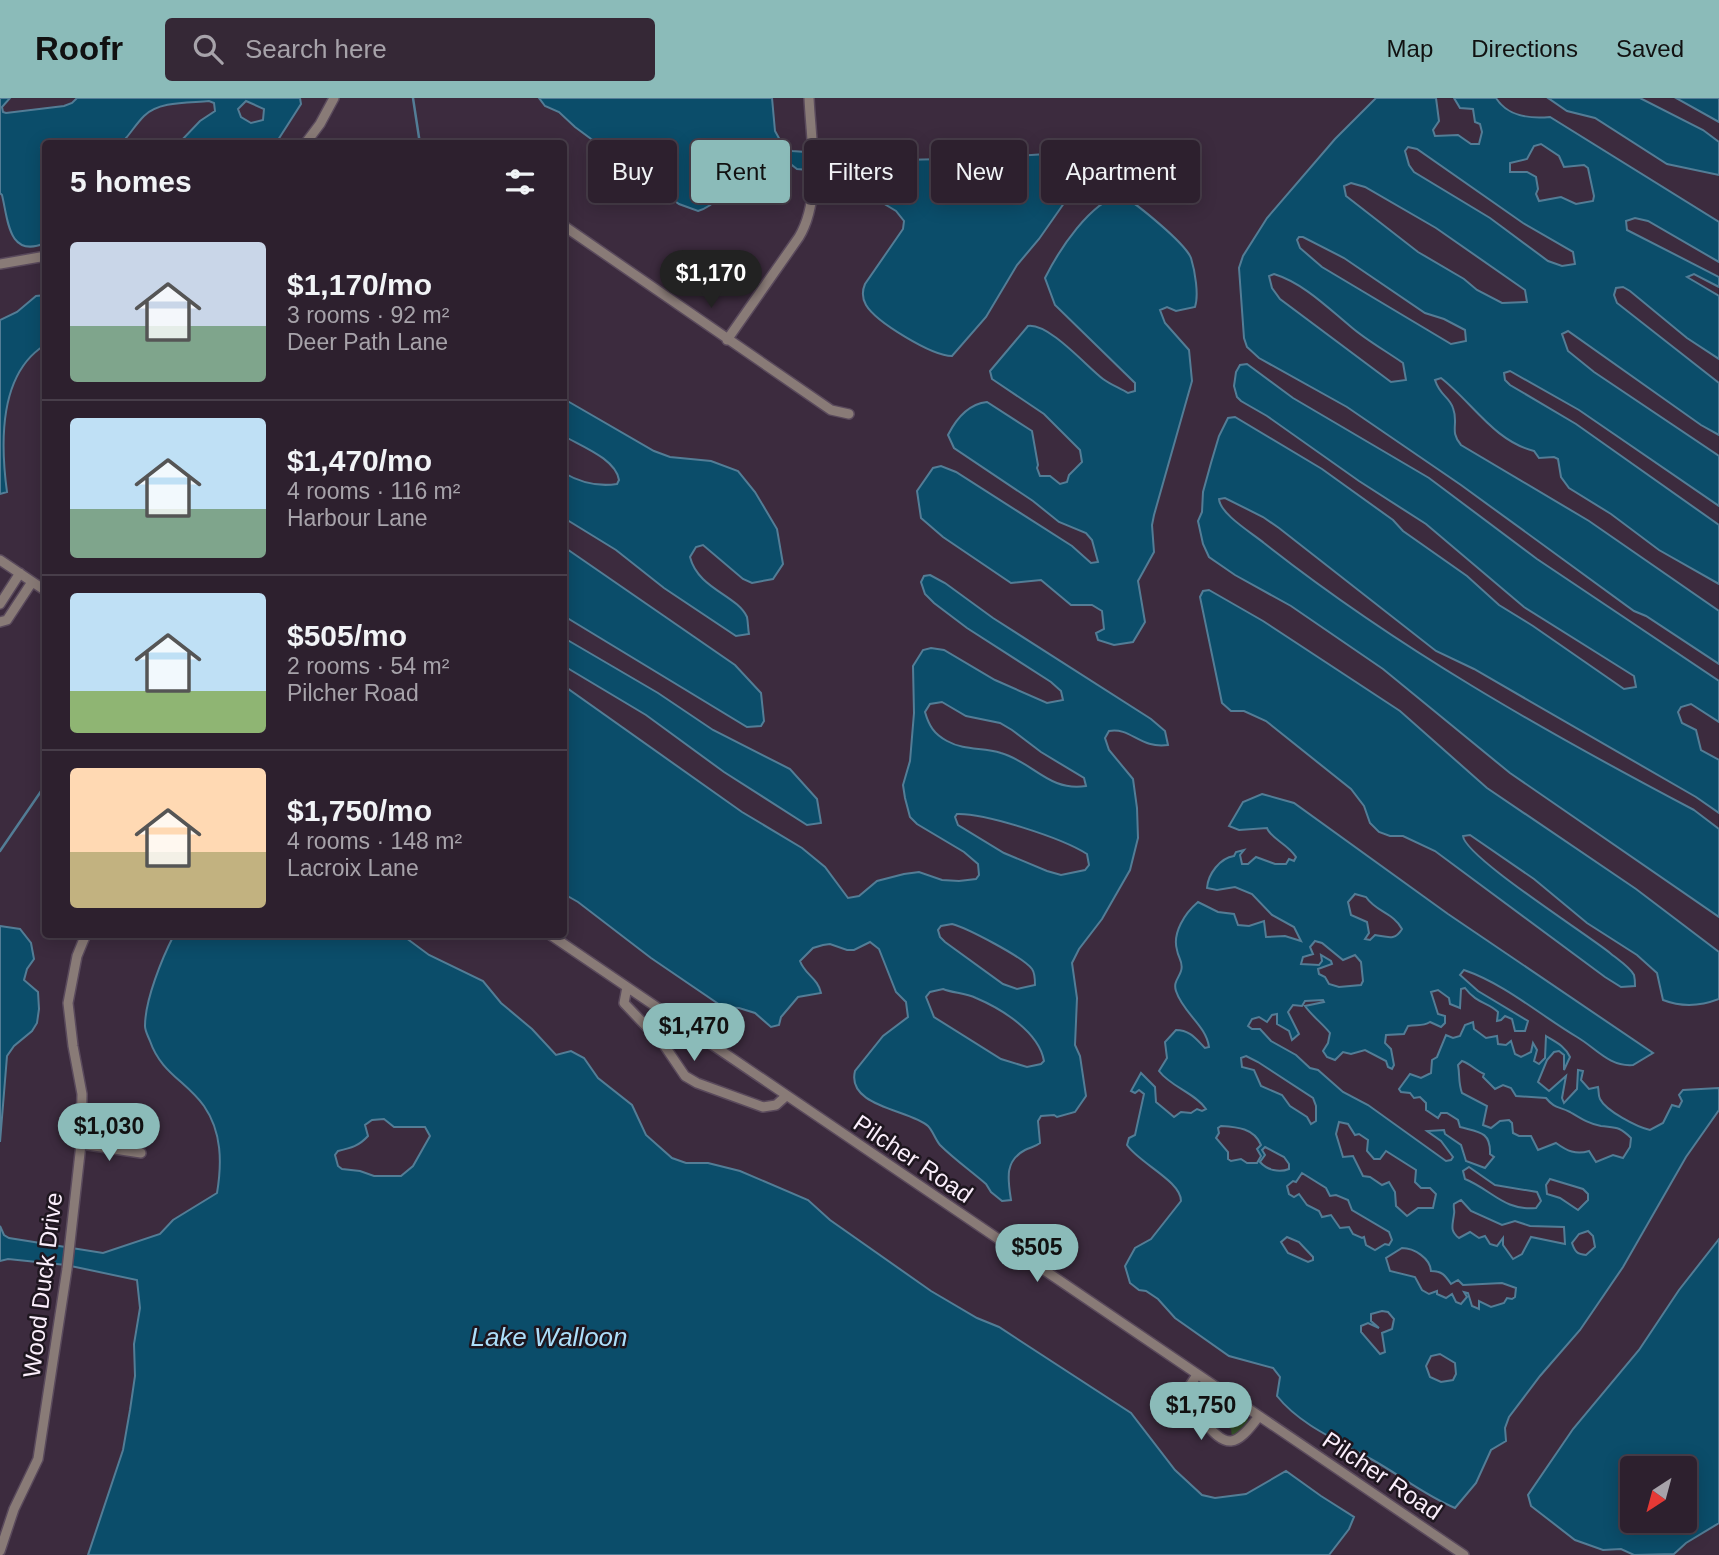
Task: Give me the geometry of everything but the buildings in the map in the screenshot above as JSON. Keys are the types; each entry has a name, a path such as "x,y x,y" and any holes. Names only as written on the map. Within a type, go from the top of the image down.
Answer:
{"street":[{"path":"308,140 334,98"},
{"path":"727,340 804,229 811,207 809,98"},
{"path":"567,228 831,410 849,414"},
{"path":"0,264 42,257"},
{"path":"0,560 42,588"},
{"path":"16,607 2,601 20,573"},
{"path":"0,622 7,620 32,582"},
{"name":"Wood Duck Drive","path":"0,1551 14,1509 38,1459 67,1269 81,1144 82,1094 68,1003 77,956 84,938"},
{"name":"Pilcher Road","path":"555,938 1464,1555"},
{"path":"627,987 624,1003 656,1035 685,1076 763,1107 776,1105 786,1096"},
{"path":"81,1144 141,1153"},
{"path":"1197,1375 1187,1396 1193,1408 1216,1436 1230,1441 1239,1440 1259,1416"}],"green space":[{"path":"1199,1386 1248,1419 1244,1430 1232,1437 1231,1429 1219,1422 1201,1399 1194,1403 1192,1391"}],"water":[{"path":"0,98 10,98 2,107 6,113 64,106 77,98 300,98 301,104 278,140 182,140 200,121 215,111 214,103 209,101 175,104 150,111 127,140 42,140 42,244 33,247 24,246 12,234 2,195","holes":["246,101 264,109 263,120 251,123 241,117 238,109"]},
{"path":"539,98 772,98 775,131 780,140 691,140 691,203 712,203 698,211 677,203 677,140 593,140 559,112 545,106"},
{"path":"1376,98 1436,98 1439,121 1433,130 1435,136 1458,135 1471,144 1479,144 1482,132 1480,124 1475,122 1473,109 1460,108 1454,98 1496,98 1506,109 1520,115 1550,117 1719,222 1719,262 1648,221 1635,218 1626,221 1627,230 1719,277 1719,287 1694,274 1687,277 1719,296 1719,359 1687,338 1630,291 1623,287 1616,288 1614,295 1617,303 1719,383 1719,435 1568,331 1562,334 1568,351 1594,372 1719,456 1719,506 1579,410 1510,371 1504,373 1505,380 1510,385 1576,424 1719,525 1719,584 1659,550 1611,514 1569,488 1561,477 1558,459 1539,458 1534,451 1507,439 1441,378 1435,380 1453,408 1456,436 1461,445 1589,521 1719,611 1719,664 1646,616 1634,611 1461,485 1347,407 1259,358 1247,347 1239,268 1243,256 1267,218 1335,139","holes":["1541,144 1559,156 1564,167 1584,165 1588,168 1593,201 1576,204 1561,197 1539,201 1536,194 1536,177 1527,172 1510,172 1510,163 1527,159 1534,146","1408,147 1417,149 1523,223 1573,252 1575,264 1562,266 1548,261 1490,218 1414,172 1405,151","1351,183 1365,187 1436,228 1525,290 1527,302 1502,303 1477,290 1464,279 1418,252 1346,196 1344,186","1303,237 1344,258 1425,313 1465,330 1466,341 1451,344 1322,267 1300,248 1297,240","1274,274 1305,289 1363,336 1403,363 1406,380 1391,382 1280,299 1272,288 1269,276"]},
{"path":"1548,98 1640,98 1703,130 1719,142 1719,175 1667,164 1595,118 1567,111"},
{"path":"1676,98 1719,98 1719,122"},
{"path":"790,149 804,152 804,170 797,169 790,164"},
{"path":"1041,154 1041,203 1064,203 1017,265 986,317 952,356 943,355 905,337 881,320 865,302 865,284 903,229 904,221 896,211 883,203 917,203 917,160 931,159 931,203 1027,203 1027,155"},
{"path":"1104,203 1133,203 1159,224 1180,243 1191,258 1197,296 1195,307 1176,311 1167,307 1160,310 1165,323 1189,350 1192,381 1154,515 1154,552 1138,581 1145,622 1133,642 1114,645 1098,640 1096,633 1104,629 1102,611 1092,605 1071,605 1041,580 1011,583 943,537 921,518 917,491 933,468 941,466 956,472 1072,546 1091,563 1098,562 1092,540 1086,533 1059,522 1033,501 954,448 948,435 964,413 980,403 987,402 1032,431 1040,476 1050,476 1060,484 1067,482 1069,475 1082,462 1080,450 1044,414 992,379 990,371 1028,326 1037,327 1056,338 1109,383 1128,393 1135,391 1135,383 1055,305 1045,278 1067,241"},
{"path":"42,295 42,347 30,357 19,372 11,390 4,430 7,492 0,494 0,320 17,312 36,296"},
{"path":"1247,364 1293,398 1429,478 1537,559 1719,681 1719,722 1691,704 1681,707 1678,712 1682,723 1696,730 1701,750 1719,760 1719,813 1696,797 1474,669 1436,651 1279,528 1225,498 1219,499 1225,511 1245,529 1366,618 1419,653 1582,750 1694,810 1719,829 1719,917 1510,773 1383,669 1291,606 1235,575 1209,557 1198,521 1202,512 1203,492 1219,436 1228,418 1235,417 1322,469 1467,576 1499,605 1624,689 1636,687 1634,676 1524,607 1426,524 1241,401 1234,386 1236,372 1240,365"},
{"path":"567,401 654,451 670,457 711,461 738,471 755,492 777,529 783,564 773,579 752,583 743,579 703,545 696,547 690,557 701,577 742,609 747,617 749,634 736,636 664,588 616,550 567,520 567,474 583,482 596,484 617,484 619,480 605,459 567,438"},
{"path":"567,549 735,665 761,693 764,721 761,726 747,727 567,618"},
{"path":"930,575 945,583 993,618 1151,719 1165,731 1168,745 1150,744 1117,731 1109,731 1105,738 1109,750 1133,779 1138,838 1130,870 1102,919 1079,949 1072,963 1077,998 1075,1045 1080,1056 1086,1096 1075,1112 1057,1117 1041,1116 1038,1121 1040,1143 1018,1154 1011,1165 1011,1200 1002,1201 991,1192 986,1184 940,1145 928,1126 860,1093 855,1083 855,1071 883,1036 908,1017 906,1002 896,992 879,949 870,942 854,950 830,944 813,948 800,961 821,993 798,997 781,1017 779,1025 771,1027 755,1013 723,1007 567,896 567,688 742,812 802,848 825,867 848,898 859,896 877,881 904,874 919,872 942,880 976,879 979,875 978,864 910,817 903,785 910,761 914,713 913,666 923,650 944,650 995,680 1047,703 1063,700 1061,691 1051,682 967,628 934,603 925,594 921,582 924,576","holes":["942,702 966,716 1000,723 1084,778 1086,786 1062,785 1012,757 947,741 935,732 925,712 930,704","957,814 1004,822 1042,834 1087,854 1089,865 1085,870 1061,875 1047,871 1004,853 958,825 955,817","952,924 1018,957 1032,969 1035,985 1017,989 1003,984 945,942 938,930 941,926","943,989 972,996 997,1008 1035,1040 1044,1061 1027,1067 1001,1059 934,1017 926,997 930,992"]},
{"path":"1209,590 1263,621 1400,711 1487,788 1636,889 1719,952 1719,999 1691,1005 1663,1000 1657,973 1637,955 1587,923 1534,879 1470,835 1463,836 1469,846 1504,877 1630,969 1634,975 1635,986 1621,987 1605,977 1435,851 1403,836 1390,836 1379,832 1370,823 1364,806 1351,789 1266,721 1244,711 1231,711 1222,703 1200,597 1203,591"},
{"path":"567,640 658,693 713,730 790,769 817,799 821,823 807,825 724,772 646,715 567,668"},
{"path":"1262,794 1294,803 1448,914 1653,1053 1633,1065 1610,1060 1508,992 1464,970 1460,975 1478,991 1528,1021 1525,1031 1515,1031 1512,1019 1505,1016 1497,1021 1498,1012 1465,988 1461,989 1460,1008 1450,1004 1449,998 1438,990 1431,992 1438,1014 1445,1016 1445,1023 1441,1027 1430,1022 1408,1026 1404,1034 1386,1035 1385,1043 1391,1049 1394,1065 1392,1069 1386,1061 1365,1050 1351,1054 1343,1052 1335,1060 1327,1057 1323,1051 1330,1033 1305,1006 1324,1002 1323,1000 1305,1001 1302,1006 1293,1005 1288,1012 1299,1034 1292,1040 1289,1031 1277,1024 1277,1014 1272,1015 1267,1022 1259,1017 1252,1019 1248,1026 1252,1029 1260,1029 1271,1041 1296,1055 1310,1068 1318,1070 1343,1092 1368,1105 1446,1161 1453,1157 1441,1141 1427,1131 1444,1130 1445,1134 1461,1145 1466,1161 1485,1168 1494,1157 1490,1154 1486,1137 1482,1134 1460,1127 1458,1120 1447,1113 1441,1113 1438,1118 1426,1110 1426,1103 1420,1097 1414,1098 1410,1093 1401,1092 1399,1089 1410,1074 1421,1078 1431,1073 1432,1060 1437,1057 1446,1035 1453,1038 1460,1036 1465,1025 1473,1022 1474,1029 1486,1038 1497,1036 1498,1044 1506,1045 1511,1041 1515,1054 1521,1057 1531,1052 1533,1043 1537,1050 1534,1061 1539,1064 1545,1058 1546,1036 1553,1040 1563,1047 1570,1057 1564,1070 1564,1055 1559,1051 1554,1052 1547,1060 1538,1082 1549,1091 1566,1076 1562,1098 1564,1103 1577,1089 1578,1070 1583,1071 1581,1080 1589,1089 1598,1087 1603,1104 1630,1122 1650,1130 1663,1123 1672,1105 1679,1107 1682,1101 1679,1095 1683,1090 1719,1088 1719,1110 1686,1157 1623,1267 1580,1330 1509,1417 1505,1428 1506,1441 1491,1450 1476,1483 1455,1508 1308,1424 1277,1396 1280,1377 1273,1368 1229,1356 1175,1318 1158,1299 1130,1283 1125,1266 1135,1248 1151,1239 1181,1201 1174,1186 1127,1145 1129,1138 1135,1135 1144,1094 1139,1090 1135,1093 1131,1091 1141,1073 1155,1087 1156,1102 1174,1117 1181,1112 1191,1113 1197,1109 1206,1109 1159,1071 1167,1058 1165,1042 1176,1030 1189,1033 1205,1048 1209,1047 1204,1032 1179,999 1175,988 1182,968 1176,944 1181,924 1198,902 1218,912 1234,914 1238,925 1249,926 1264,921 1266,937 1285,936 1301,941 1294,927 1272,915 1252,894 1235,887 1217,890 1207,888 1216,868 1236,852 1244,850 1240,855 1242,864 1248,864 1256,857 1275,864 1286,864 1289,859 1294,861 1296,857 1267,828 1239,830 1229,826 1243,802","holes":["1355,894 1366,897 1394,919 1402,929 1394,937 1375,935 1370,940 1365,939 1369,933 1367,922 1351,915 1348,902","1315,941 1322,943 1343,960 1355,955 1361,962 1363,981 1361,985 1339,987 1329,984 1325,977 1319,974 1318,969 1332,964 1331,961 1321,955 1322,961 1319,965 1301,964 1303,957 1313,954 1310,947","1246,1056 1258,1062 1313,1098 1316,1121 1311,1124 1307,1117 1290,1106 1282,1095 1261,1086 1254,1070 1242,1067 1241,1058","1462,1061 1484,1074 1483,1077 1495,1089 1503,1085 1511,1088 1516,1096 1546,1098 1554,1106 1589,1122 1620,1129 1631,1138 1630,1147 1623,1158 1613,1155 1596,1162 1589,1151 1572,1152 1556,1143 1538,1150 1531,1136 1513,1133 1509,1120 1500,1121 1491,1128 1483,1125 1487,1106 1462,1093 1458,1065","1339,1122 1348,1124 1355,1135 1359,1134 1368,1140 1367,1151 1374,1159 1380,1159 1386,1151 1416,1170 1415,1182 1421,1188 1430,1188 1436,1194 1433,1208 1418,1208 1407,1216 1396,1206 1395,1192 1389,1182 1382,1185 1363,1176 1353,1156 1343,1157 1336,1134","1221,1126 1244,1130 1258,1139 1261,1145 1257,1149 1261,1156 1257,1163 1247,1163 1241,1159 1231,1161 1228,1159 1228,1152 1216,1138","1265,1147 1284,1157 1289,1169 1273,1170 1260,1162 1265,1155 1262,1150","1469,1167 1495,1185 1537,1192 1541,1201 1536,1208 1515,1206 1465,1179 1463,1171","1302,1173 1326,1188 1330,1196 1336,1195 1348,1200 1352,1210 1389,1232 1392,1240 1389,1245 1385,1244 1375,1250 1366,1245 1364,1237 1353,1234 1349,1227 1340,1228 1331,1215 1322,1217 1319,1211 1307,1205 1299,1194 1294,1197 1289,1194 1287,1186 1293,1181 1296,1182","1550,1179 1583,1189 1588,1194 1588,1200 1578,1210 1560,1198 1547,1194 1546,1185","1461,1200 1471,1211 1502,1225 1515,1221 1530,1226 1564,1227 1565,1244 1531,1237 1522,1254 1513,1259 1503,1245 1503,1238 1497,1246 1490,1244 1485,1236 1479,1238 1470,1232 1459,1238 1452,1227 1454,1204","1588,1231 1593,1236 1595,1247 1586,1255 1577,1252 1572,1243 1579,1234","1287,1237 1299,1242 1313,1257 1313,1260 1308,1262 1288,1253 1281,1242","1402,1248 1411,1250 1425,1258 1431,1271 1443,1274 1451,1284 1458,1280 1463,1285 1502,1283 1516,1288 1515,1297 1507,1298 1504,1303 1491,1307 1479,1301 1479,1309 1472,1306 1468,1293 1464,1292 1467,1297 1461,1304 1456,1302 1452,1294 1446,1298 1437,1294 1437,1291 1429,1294 1422,1290 1415,1277 1390,1271 1386,1258","1388,1312 1394,1319 1392,1329 1382,1333 1385,1352 1380,1354 1361,1332 1361,1326 1368,1323 1379,1328 1371,1321 1371,1314","1440,1354 1455,1363 1456,1374 1453,1380 1441,1382 1430,1377 1426,1366 1431,1356"]},
{"path":"0,926 20,929 31,943 34,959 24,980 38,992 39,1009 37,1023 32,1031 14,1046 7,1056 0,1142"},
{"name":"Lake Walloon","path":"173,938 406,938 429,955 483,981 501,1003 532,1029 556,1055 571,1051 584,1058 598,1078 632,1105 646,1135 672,1158 686,1163 708,1163 740,1171 808,1200 830,1220 931,1291 977,1318 999,1327 1131,1413 1175,1470 1202,1495 1215,1498 1246,1494 1286,1471 1354,1517 1349,1529 1329,1555 88,1555 123,1450 135,1376 134,1344 140,1308 137,1280 66,1265 8,1259 0,1261 0,1226 4,1235 9,1238 103,1253 160,1234 173,1220 217,1193 219,1148 210,1116 197,1097 161,1061 145,1028 151,992","holes":["384,1119 394,1127 425,1127 430,1136 413,1166 401,1176 374,1176 338,1166 335,1155 338,1151 365,1139 368,1136 365,1125 372,1120"]},
{"path":"1719,1239 1719,1523 1686,1543 1674,1554 1634,1555 1621,1549 1603,1550 1575,1540 1531,1506 1528,1495 1573,1429 1639,1350 1679,1290"}],"waterway":[{"path":"413,98 419,140"},
{"path":"0,851 42,790"}]}
